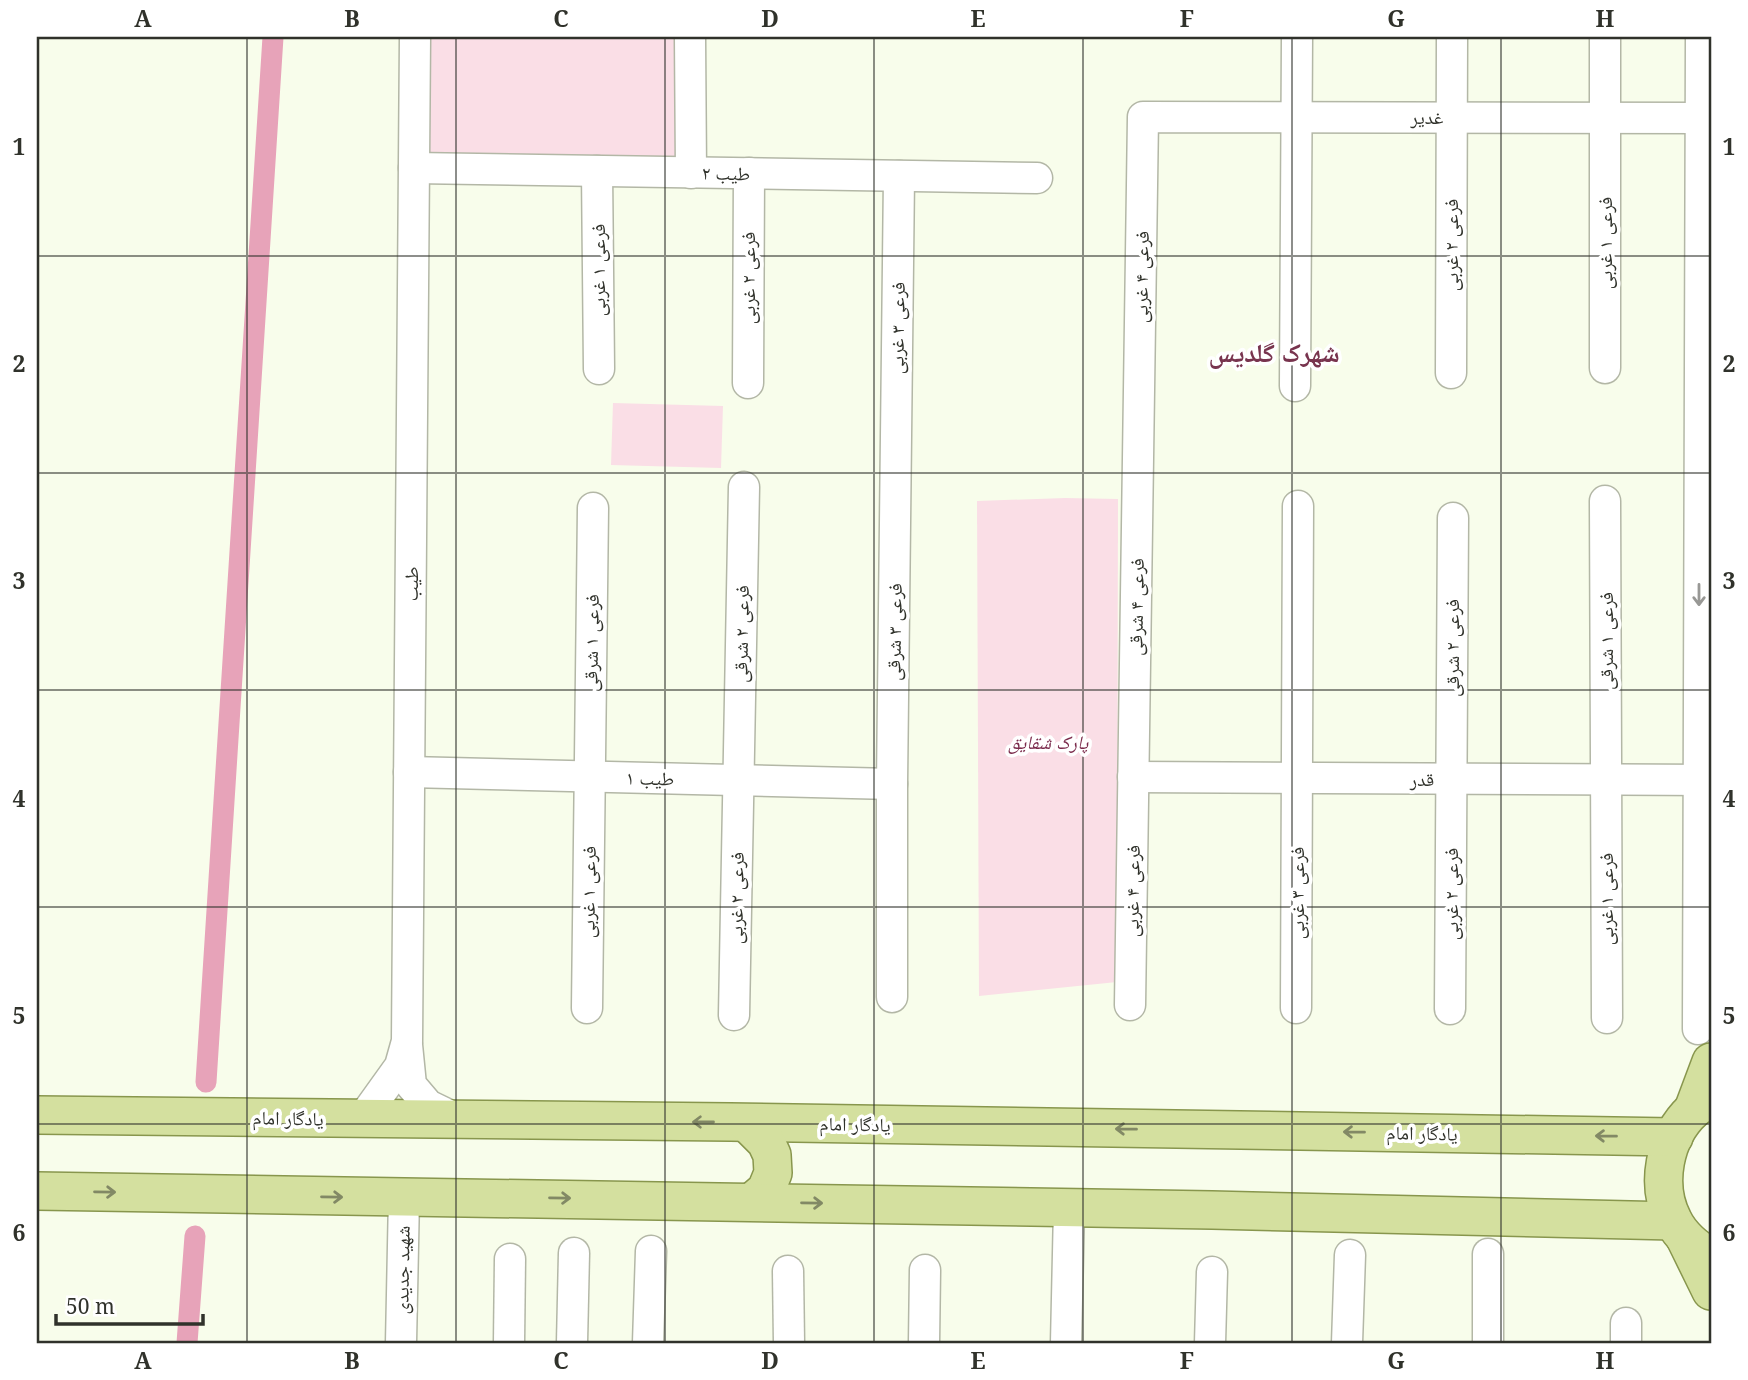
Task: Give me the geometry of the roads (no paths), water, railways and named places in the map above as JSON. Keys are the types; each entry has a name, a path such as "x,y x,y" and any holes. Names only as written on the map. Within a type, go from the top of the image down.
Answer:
{"main road":[{"path":"1704,1045 1693,1115 1664,1161 1663,1191 1690,1238 1711,1290"},
{"name":"یادگار امام","path":"37,1115 747,1123 1693,1115"},
{"path":"747,1123 766,1142 772,1155 773,1173 766,1190 752,1202"},
{"path":"37,1191 1212,1210 1690,1238"}],"street":[{"name":"طیب","path":"362,1119 400,1066 407,1041 415,37"},
{"path":"691,37 691,173"},
{"path":"1295,386 1297,37"},
{"path":"1452,37 1452,117"},
{"path":"1605,37 1606,118"},
{"path":"1701,37 1706,118 1704,1045"},
{"name":"غدیر","path":"1143,117 1706,118"},
{"name":"فرعی ۴ غربی","path":"1139,437 1143,117"},
{"name":"فرعی ۲ غربی","path":"1451,373 1452,117"},
{"name":"فرعی ۱ غربی","path":"1605,368 1606,118"},
{"name":"طیب ۲","path":"414,169 1037,178"},
{"name":"فرعی ۱ غربی","path":"597,171 599,369"},
{"name":"فرعی ۲ غربی","path":"748,383 749,173"},
{"name":"فرعی ۳ غربی","path":"895,480 899,176"},
{"name":"فرعی ۴ شرقی","path":"1133,777 1139,437"},
{"name":"فرعی ۳ شرقی","path":"892,784 895,480"},
{"name":"فرعی ۲ شرقی","path":"738,780 744,487"},
{"name":"فرعی ۱ شرقی","path":"1605,502 1606,780"},
{"path":"1297,778 1298,506"},
{"name":"فرعی ۱ شرقی","path":"590,777 593,509"},
{"name":"فرعی ۲ شرقی","path":"1451,779 1453,518"},
{"name":"طیب ۱","path":"409,772 892,784"},
{"name":"فرعی ۱ غربی","path":"587,1008 590,777"},
{"name":"فرعی ۴ غربی","path":"1130,1005 1133,777"},
{"name":"قدر","path":"1133,777 1705,780"},
{"name":"فرعی ۳ غربی","path":"1296,1008 1297,778"},
{"name":"فرعی ۲ غربی","path":"1450,1009 1451,779"},
{"name":"فرعی ۲ غربی","path":"734,1015 738,780"},
{"name":"فرعی ۱ غربی","path":"1606,780 1607,1018"},
{"path":"892,784 892,997"},
{"path":"407,1041 411,1085 428,1105 459,1120"},
{"name":"شهید جدیدی","path":"401,1343 404,1197"},
{"path":"1066,1343 1069,1209"},
{"path":"648,1343 651,1251"},
{"path":"572,1343 574,1253"},
{"path":"1488,1254 1489,1343"},
{"path":"1347,1343 1350,1255"},
{"path":"509,1343 510,1259"},
{"path":"924,1343 925,1270"},
{"path":"788,1271 789,1343"},
{"path":"1210,1343 1212,1272"}],"waterway":[{"path":"206,1082 273,37"},
{"path":"187,1343 195,1236"}],"district":[{"name":"شهرک گلدیس","path":"1274,352"}],"park label":[{"name":"پارک شقایق","path":"1048,742"}]}
